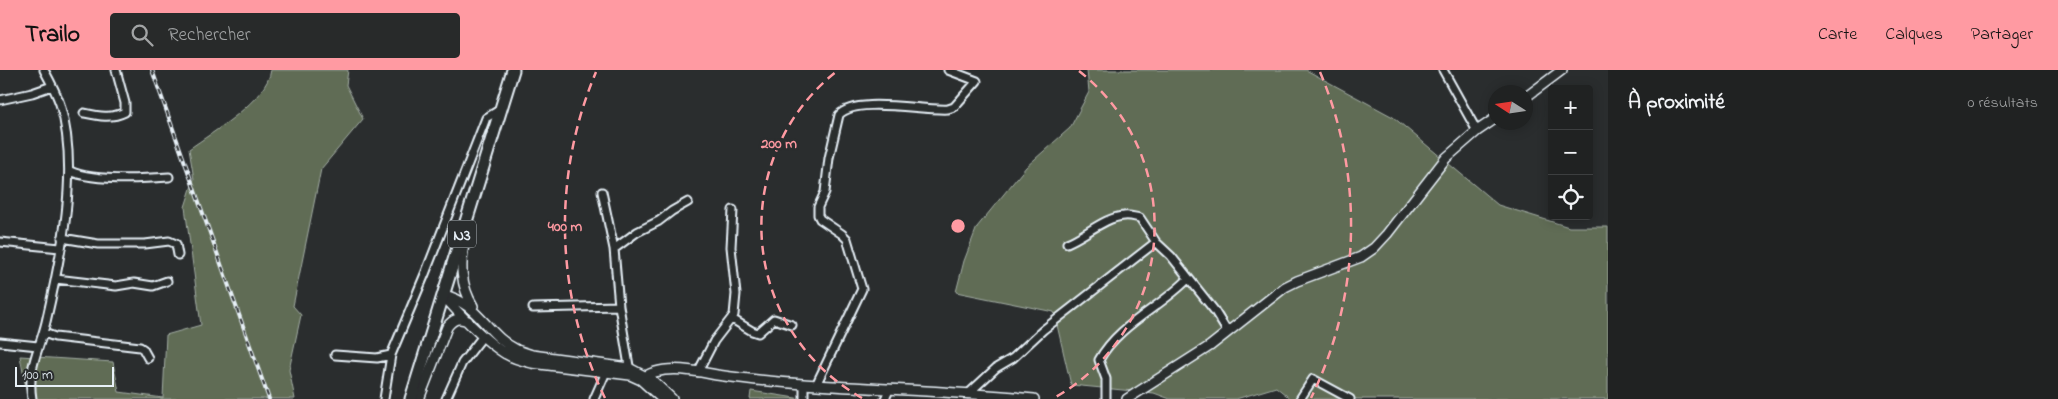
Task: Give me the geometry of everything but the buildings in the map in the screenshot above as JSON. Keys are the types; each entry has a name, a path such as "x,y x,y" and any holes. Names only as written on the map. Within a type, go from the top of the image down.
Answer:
{"highway":[{"name":"N3","path":"411,399 513,70"}],"street":[{"path":"32,399 30,383 32,364 44,333 56,279 70,171 60,104 44,70"},
{"path":"84,113 104,117 119,115 125,112 125,103 116,70"},
{"path":"816,385 862,289 847,239 820,219 818,215 818,207 825,192 829,158 839,115 844,110 853,107 900,106 948,109 954,107 977,81 948,70"},
{"path":"1443,70 1477,131"},
{"path":"1533,92 1562,70"},
{"path":"0,100 32,93 52,86"},
{"path":"384,399 391,355 486,118 501,109"},
{"path":"1127,399 1210,346 1285,287 1361,257 1374,248 1446,158 1488,123"},
{"path":"70,171 76,174 122,178 169,177"},
{"path":"602,192 614,248 619,306 629,372"},
{"path":"474,196 464,244 461,273 464,289 477,313"},
{"path":"614,248 688,202"},
{"path":"698,372 714,341 732,319 736,294 731,247 733,210"},
{"path":"1066,243 1077,239 1099,225 1123,216 1140,218 1156,242 1171,256 1214,310 1227,331"},
{"path":"62,238 98,244 145,244 169,241 176,244 178,255"},
{"path":"0,242 60,248"},
{"path":"968,394 996,368 1013,358 1043,330 1156,242"},
{"path":"56,279 116,286 134,283 153,286 167,281"},
{"path":"1106,399 1106,379 1099,360 1107,345 1188,279"},
{"path":"443,295 456,297 477,313 496,334 516,350 532,355 629,372 643,378 672,399"},
{"path":"443,295 483,336 504,353 517,359 532,363 606,372 629,372"},
{"path":"532,308 619,306"},
{"path":"420,399 447,327 455,319 459,318 468,321"},
{"path":"732,319 758,333 774,319 792,325"},
{"path":"44,333 55,337 140,347 144,349 148,358"},
{"path":"446,399 462,364 483,336"},
{"path":"0,342 38,346"},
{"path":"336,355 377,358 391,355"},
{"path":"643,378 660,371 698,372 887,395 968,394 1033,399"},
{"path":"594,399 606,372"},
{"path":"643,378 662,399"},
{"path":"1300,399 1313,379 1350,399"},
{"path":"804,385 804,399"}],"green space":[{"path":"271,70 348,70 346,85 363,119 321,169 293,306 301,315 289,370 295,399 28,399 20,356 113,362 119,392 163,398 166,335 201,325 185,207 194,179 189,149 250,104 260,93"},
{"path":"1087,70 1306,70 1393,117 1498,205 1569,227 1608,227 1608,399 1291,399 1276,387 1236,399 1170,399 1154,393 1071,385 1054,312 956,292 964,261 977,227 1026,167 1070,128 1089,92"},
{"path":"751,391 802,399 750,399"}],"railway":[{"path":"152,70 269,399"}]}
